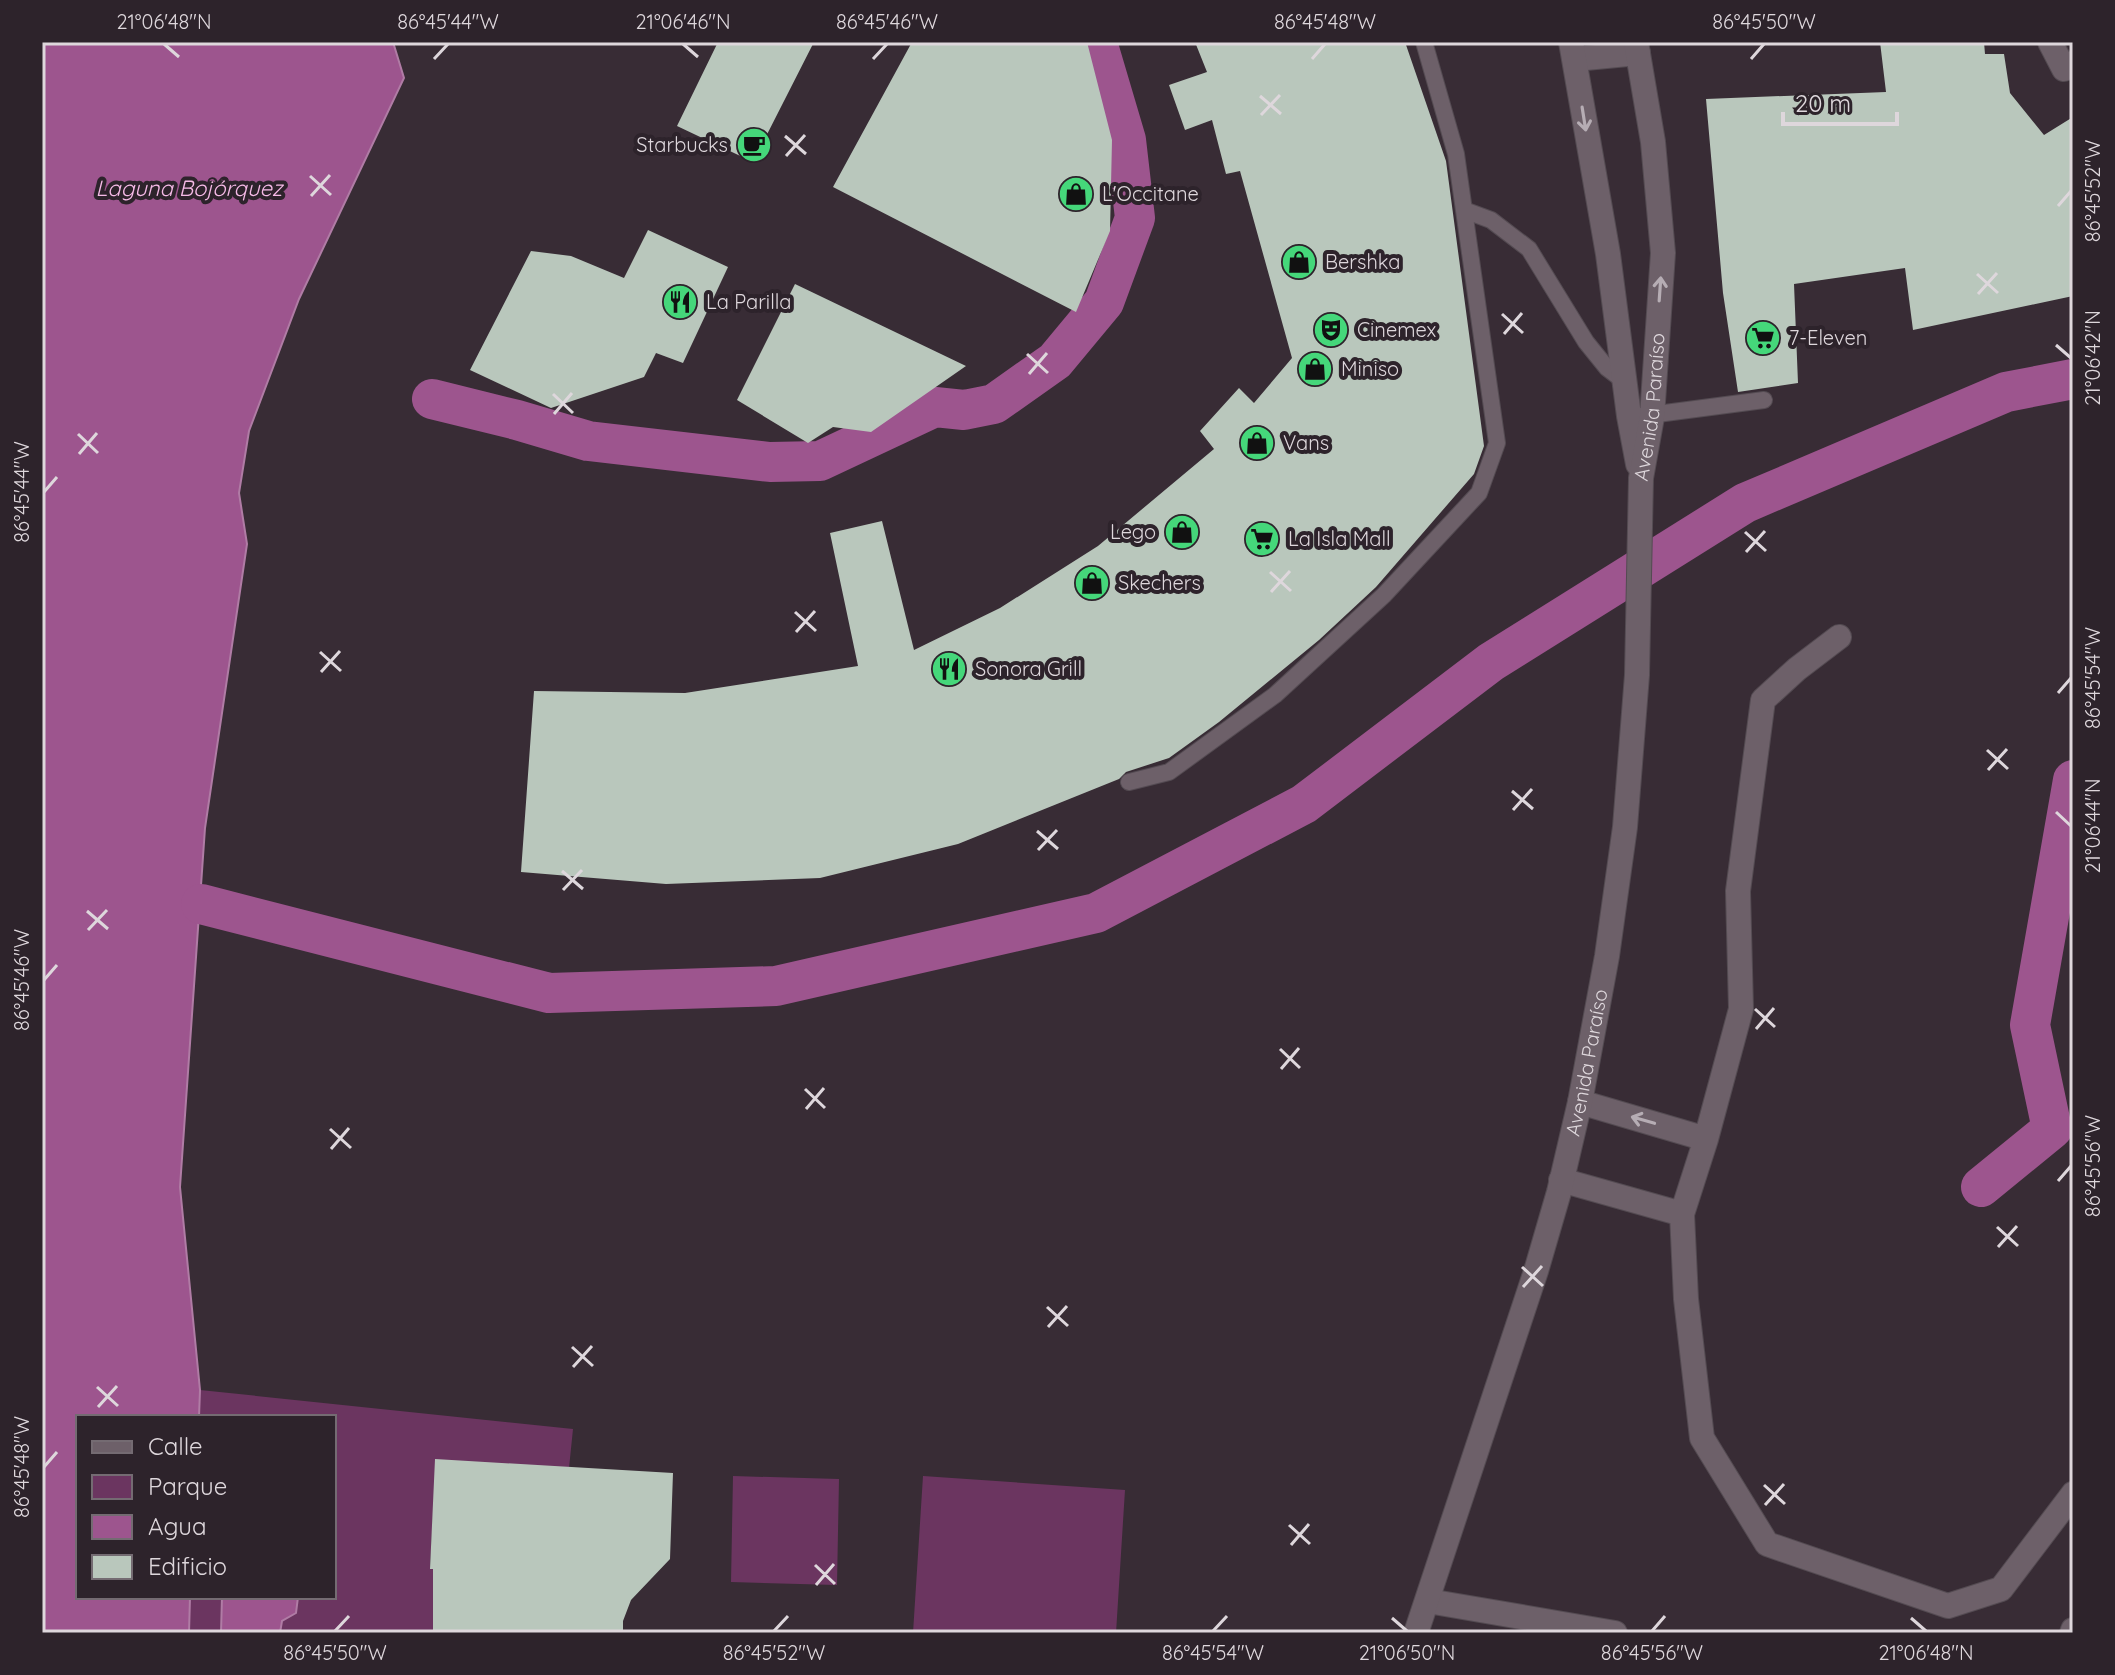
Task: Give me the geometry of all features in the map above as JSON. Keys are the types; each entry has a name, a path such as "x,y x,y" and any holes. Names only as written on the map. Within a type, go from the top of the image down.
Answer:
{"street":[{"path":"2050,42 2064,69 2073,63"},
{"path":"1573,51 1637,48"},
{"name":"Avenida Paraíso","path":"1416,1633 1536,1271 1561,1180 1580,1102 1607,956 1625,827 1637,675 1640,416 1663,253 1653,142 1637,48"},
{"name":"Avenida Paraíso","path":"1573,51 1608,254 1624,381 1640,416"},
{"path":"1839,637 1763,700 1738,891 1741,1009 1682,1214 1686,1299 1702,1438 1767,1544 1948,1606 2001,1589 2073,1494"},
{"path":"1580,1102 1706,1139"},
{"path":"1561,1180 1682,1214"},
{"path":"1428,1601 1615,1633"}],"lane":[{"path":"1129,782 1169,772 1275,695 1384,595 1479,493 1497,443 1456,154 1424,42"},
{"path":"1464,210 1491,220 1529,249 1586,342 1607,368 1624,381"},
{"path":"1640,416 1764,400"}],"green space":[{"path":"200,1390 573,1429 569,1468 436,1460 430,1568 597,1578 496,1633 189,1633 190,1599 336,1599 336,1415 199,1415"},
{"path":"733,1476 839,1479 837,1585 731,1582"},
{"path":"923,1476 1125,1490 1116,1633 913,1633"}],"water":[{"name":"Laguna Bojórquez","path":"42,42 393,42 404,78 299,299 249,431 239,493 247,544 205,828 180,1187 200,1390 199,1415 76,1415 76,1599 190,1599 189,1633 42,1633"},
{"path":"222,1599 298,1599 296,1613 282,1621 280,1633 221,1633"}],"building":[{"path":"718,42 814,42 753,162 677,126"},
{"path":"912,42 1087,42 1112,140 1110,231 1076,312 833,187"},
{"name":"La Isla Mall","path":"1195,42 1405,42 1446,161 1484,446 1474,474 1376,587 1319,640 1219,722 1169,758 1126,772 1119,779 958,844 820,878 666,884 521,872 534,691 685,693 858,666 830,533 882,521 914,650 1000,608 1098,546 1214,449 1200,431 1239,388 1254,403 1292,358 1240,171 1226,174 1212,120 1185,130 1169,85 1207,72"},
{"path":"1880,42 1984,42 1985,54 2004,54 2010,93 2044,135 2073,117 2073,296 1913,330 1905,268 1794,284 1798,383 1738,392 1723,293 1706,99 1886,92"},
{"path":"648,230 728,267 683,363 656,353 644,377 551,408 470,370 531,251 571,256 624,278"},
{"path":"795,284 966,366 871,432 833,427 808,443 737,400"},
{"path":"435,1459 673,1473 670,1559 631,1600 623,1621 623,1633 433,1633 433,1569 430,1569"}],"waterway":[{"path":"432,399 588,441 770,462 820,461 935,407 964,410 994,404 1055,361 1104,302 1135,218 1126,140 1097,42"},
{"path":"201,904 549,993 776,986 1096,913 1304,804 1491,662 1745,503 2006,392 2073,379"},
{"path":"1981,1187 2052,1129 2030,1025 2073,780"}],"place":[{"name":"Starbucks","path":"754,145"},
{"name":"L'Occitane","path":"1076,194"},
{"name":"Bershka","path":"1299,262"},
{"name":"La Parilla","path":"680,302"},
{"name":"Cinemex","path":"1331,330"},
{"name":"7-Eleven","path":"1763,338"},
{"name":"Miniso","path":"1315,369"},
{"name":"Vans","path":"1257,443"},
{"name":"Lego","path":"1182,532"},
{"name":"La Isla Mall","path":"1262,539"},
{"name":"Skechers","path":"1092,583"},
{"name":"Sonora Grill","path":"949,669"}]}
